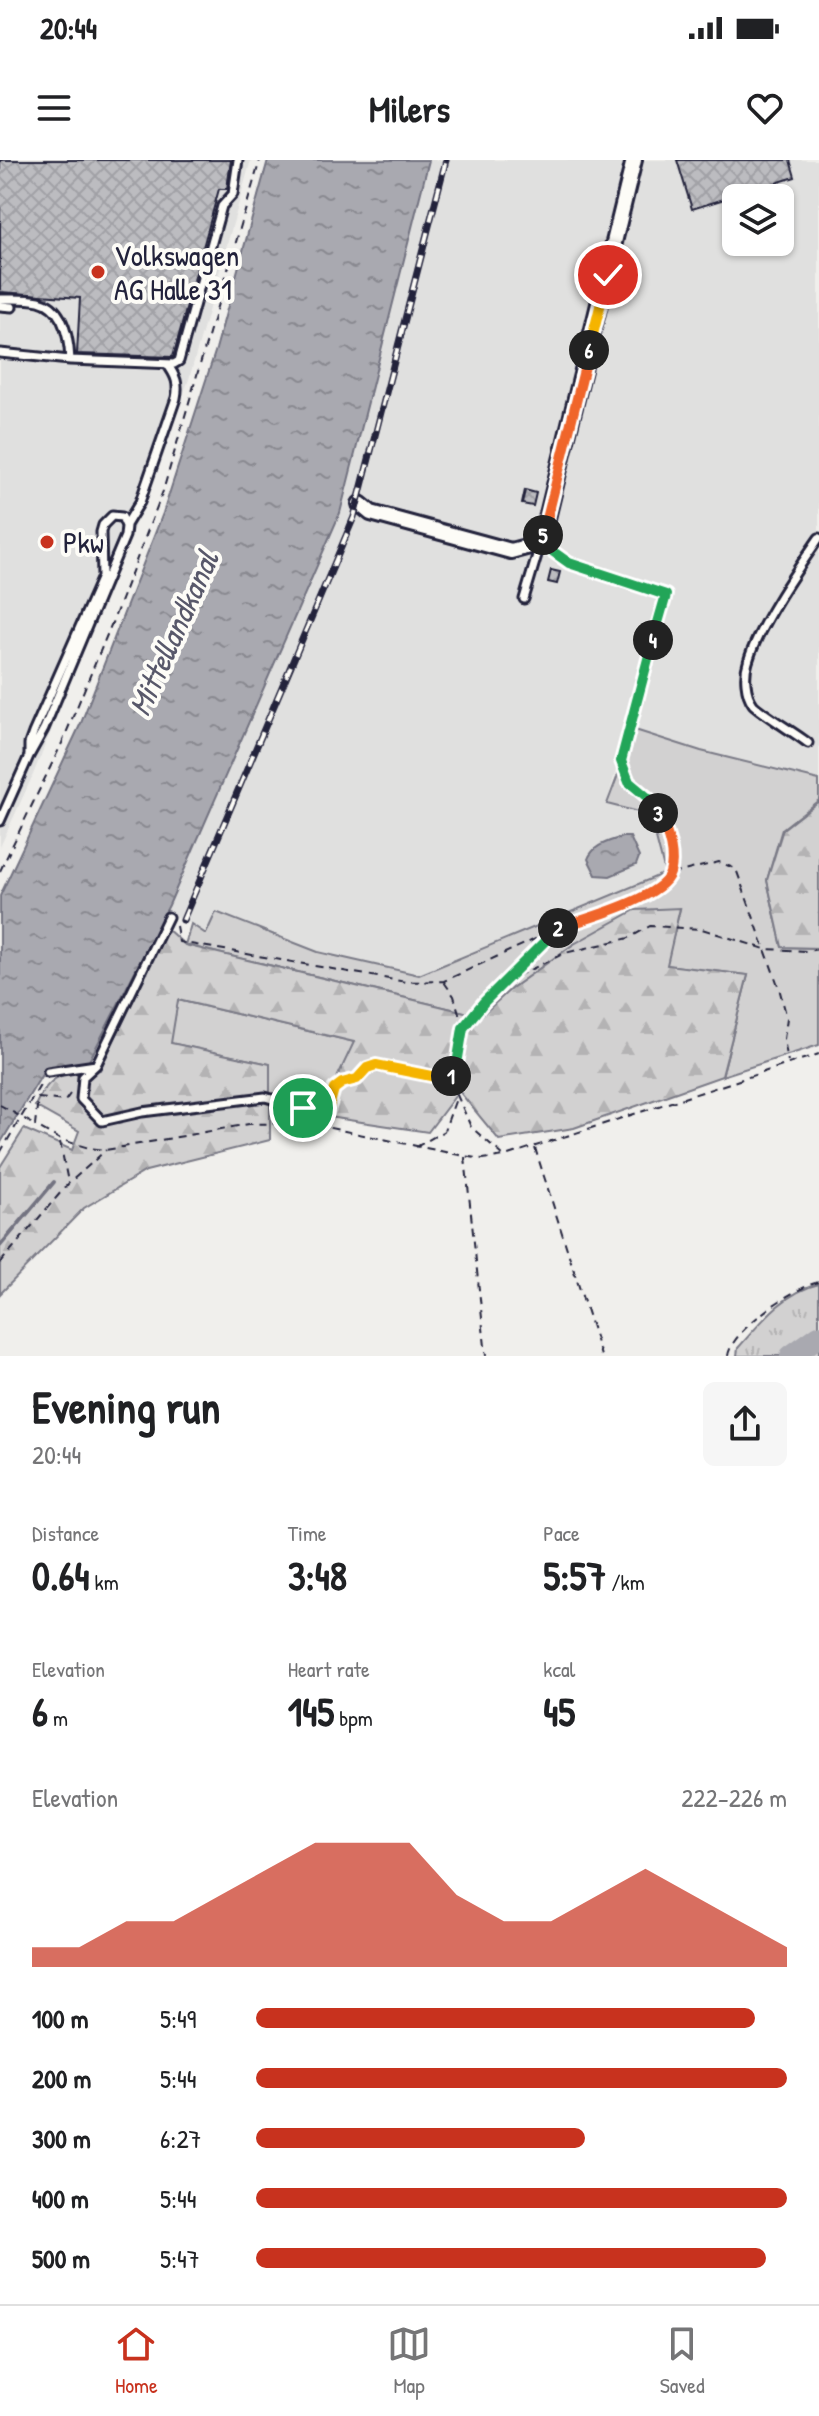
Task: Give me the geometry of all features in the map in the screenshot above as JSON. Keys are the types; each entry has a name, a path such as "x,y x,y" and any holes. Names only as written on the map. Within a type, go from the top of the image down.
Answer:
{"street":[{"path":"360,504 371,513 511,551 541,543 634,160"}],"lane":[{"path":"0,353 70,360 167,364 179,361 222,206 233,194 238,160"},
{"path":"0,299 37,300 46,304 58,315 69,337 70,360"},
{"path":"0,306 12,307"},
{"path":"29,756 33,733 102,577 140,502 178,388 175,375 167,364"},
{"path":"0,821 37,745 125,536 125,520 118,515 112,516 103,525 100,542 102,577"},
{"path":"808,743 775,718 754,707 747,694 747,664 772,614 819,538"},
{"path":"524,599 541,543"},
{"path":"171,918 96,1065 83,1077 81,1099 102,1121 142,1112 265,1097 303,1108 310,1124"},
{"path":"48,1072 96,1065"}],"path":[{"path":"0,871 62,743 163,491 260,160"},
{"path":"171,918 179,942 406,982 444,981 557,929 611,910 660,887 670,874 670,836 653,802 629,782 621,761 666,595 569,563 541,543"},
{"path":"670,874 719,862 736,869 787,1018 784,1039 788,1064"},
{"path":"484,1002 515,977 565,953 629,938 650,926 702,929 765,949 819,949"},
{"path":"463,1028 484,1002 557,929"},
{"path":"444,981 454,996 463,1028 455,1076 457,1095 471,1127 505,1156"},
{"path":"0,1105 59,1139 106,1150 249,1124 277,1122 310,1124 483,1159 534,1147 819,1054"},
{"path":"310,1124 328,1111 334,1089 357,1079 367,1068 376,1065 436,1077 455,1076"},
{"path":"0,1153 48,1072"},
{"path":"415,1147 444,1131 457,1095"},
{"path":"35,1125 38,1098 65,1101"},
{"path":"59,1139 68,1184"},
{"path":"534,1147 601,1356"},
{"path":"0,1263 68,1184 106,1150"},
{"path":"464,1156 486,1356"},
{"path":"728,1356 729,1346 767,1309 819,1282"}],"shaded area":[{"path":"0,160 251,160 189,379 131,535 32,777 0,847"},
{"path":"429,160 819,160 819,780 701,751 635,730 658,609 607,804 650,815 666,873 419,975 318,952 216,913 206,934 166,913 340,513"}],"green space":[{"path":"635,730 701,751 819,780 819,800 782,829 767,880 782,947 819,948 819,1045 722,1076 748,975 666,965 680,909 574,944 512,988 481,1016 185,945 191,924 206,934 216,912 318,952 419,975 665,873 650,815 607,804"},
{"path":"819,801 819,948 782,947 767,880 783,829"},
{"path":"680,908 667,965 748,975 722,1076 574,1128 499,1140 459,1091 428,1132 309,1114 303,1091 329,1095 354,1042 178,1000 171,1043 270,1064 270,1140 146,1171 84,1208 0,1294 0,1167 24,1129 72,1150 79,1131 35,1106 47,1086 60,1076 100,1070 167,929 185,945 481,1016 512,988 574,944 635,910"},
{"path":"178,1000 355,1042 329,1095 303,1092 309,1114 270,1114 270,1064 170,1043"},
{"path":"819,1284 819,1356 737,1356 738,1348 784,1301"}],"water":[{"name":"Mittellandkanal","path":"268,160 429,160 340,513 169,905 89,1061 46,1068 0,1144 0,896 81,723 163,513 216,349"},
{"path":"630,837 639,857 636,865 610,876 596,875 588,859 591,854 602,844"}],"building":[{"name":"Volkswagen AG Halle 31","path":"0,160 231,160 227,189 219,189 173,357 77,354 80,298 0,292"},
{"path":"677,160 790,160 795,177 772,184 722,184 722,200 692,209"},
{"path":"525,490 536,493 533,506 522,504"},
{"path":"551,570 560,572 557,584 548,582"}],"waterway":[{"path":"0,1246 54,1182"},
{"path":"791,1356 819,1336"}],"railway":[{"path":"183,920 354,517 446,160"}],"place":[{"name":"Volkswagen AG Halle 31","path":"98,272"},
{"name":"Pkw","path":"47,542"}],"route":[{"path":"303,1108 308,1124 312,1124 328,1111 334,1089 357,1079 367,1068 376,1065 436,1077 455,1076 463,1028 484,1002 557,929 611,910 660,887 670,874 670,836 653,802 629,782 621,761 666,595 569,563 541,543 608,275"}]}
